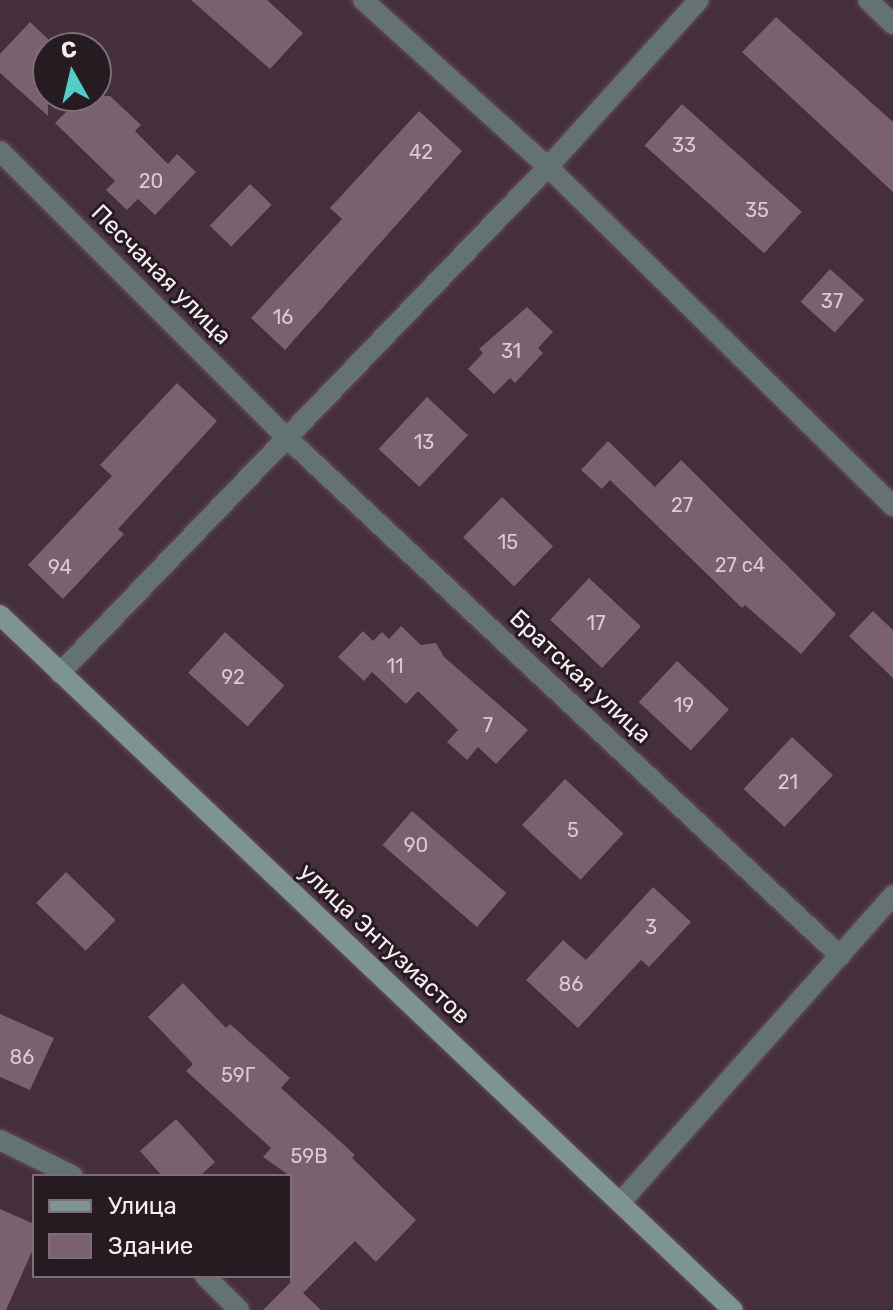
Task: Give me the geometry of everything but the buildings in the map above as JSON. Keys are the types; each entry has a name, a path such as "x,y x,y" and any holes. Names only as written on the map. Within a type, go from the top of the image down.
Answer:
{"street":[{"path":"363,0 548,167 893,506"},
{"path":"60,673 284,435 548,167 699,0"},
{"path":"868,0 893,24"},
{"name":"Песчаная улица","path":"0,151 284,435"},
{"name":"Братская улица","path":"284,435 840,956"},
{"name":"улица Энтузиастов","path":"0,615 733,1310"},
{"path":"620,1203 893,895"},
{"path":"0,1140 69,1174"},
{"path":"207,1278 239,1310"}]}
